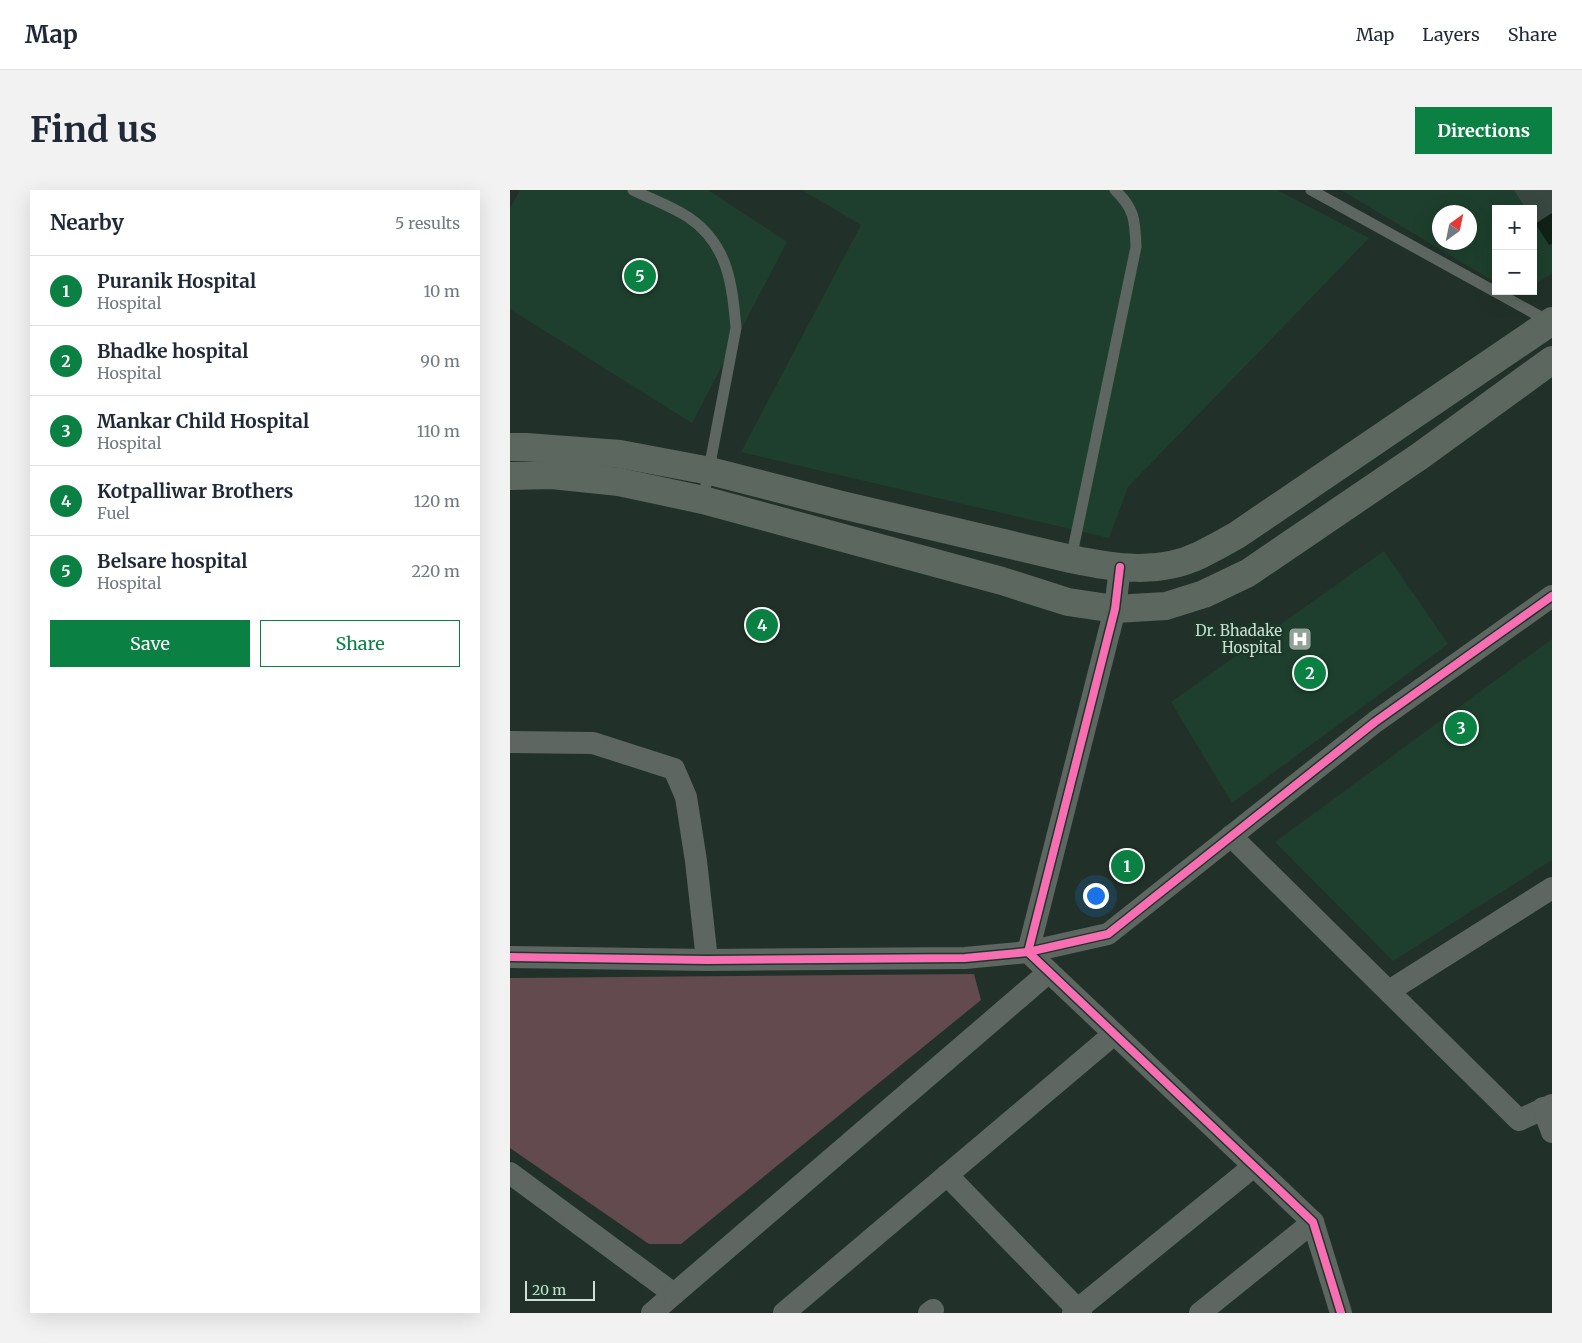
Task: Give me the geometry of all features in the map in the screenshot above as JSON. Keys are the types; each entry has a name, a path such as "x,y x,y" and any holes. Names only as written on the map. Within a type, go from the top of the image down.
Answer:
{"main road":[{"path":"510,447 620,454 710,471 842,505 1071,559 1108,567 1138,569 1170,565 1198,556 1237,535 1551,322"},
{"path":"510,476 552,475 619,482 704,500 1002,581 1068,602 1115,609 1166,606 1204,594 1248,573 1420,456 1552,360"}],"street":[{"path":"1028,952 1115,609 1120,567"},
{"path":"510,957 707,960 965,958 1028,952 1108,934 1375,722 1552,596"},
{"path":"510,742 593,743 674,769 686,797 696,861 707,960"},
{"path":"1231,836 1519,1120 1548,1107 1552,1132"},
{"path":"1389,991 1552,888"},
{"path":"1028,952 1313,1222 1341,1313"},
{"path":"652,1313 1049,972"},
{"path":"784,1313 1114,1034"},
{"path":"947,1175 1077,1312 1254,1166"},
{"path":"510,1173 674,1294"},
{"path":"1200,1313 1313,1222"}],"lane":[{"path":"633,190 688,217 711,237 726,264 734,302 736,328 704,500"},
{"path":"1071,559 1136,247 1135,220 1124,199 1115,190"},
{"path":"1311,190 1551,322"}],"shaded area":[{"path":"520,190 708,190 787,242 692,423 510,309 510,208"},
{"path":"802,190 1277,190 1369,238 1128,487 1109,538 741,452 861,225"},
{"path":"1341,190 1552,190 1552,274 1537,283 1537,205 1492,205 1492,281 1441,250 1477,250 1477,205 1432,205 1432,245"},
{"path":"1384,551 1448,644 1232,803 1171,702"},
{"path":"1552,639 1552,860 1393,961 1275,842"},
{"path":"974,974 981,1000 681,1244 649,1244 510,1148 510,978"}],"building":[{"path":"1514,190 1552,190 1552,213 1537,223 1537,205 1523,205"}],"cycle path":[{"path":"1120,567 1115,609 1028,952 1313,1222 1341,1313"},
{"path":"510,957 707,960 965,958 1028,952 1108,934 1375,722 1552,596"}],"place":[{"name":"Belsare hospital","path":"640,276"},
{"name":"Kotpalliwar Brothers","path":"762,625"},
{"name":"Dr. Bhadake Hospital","path":"1300,639"},
{"name":"Bhadke hospital","path":"1310,673"},
{"name":"Mankar Child Hospital","path":"1461,728"},
{"name":"Puranik Hospital","path":"1127,866"}]}
